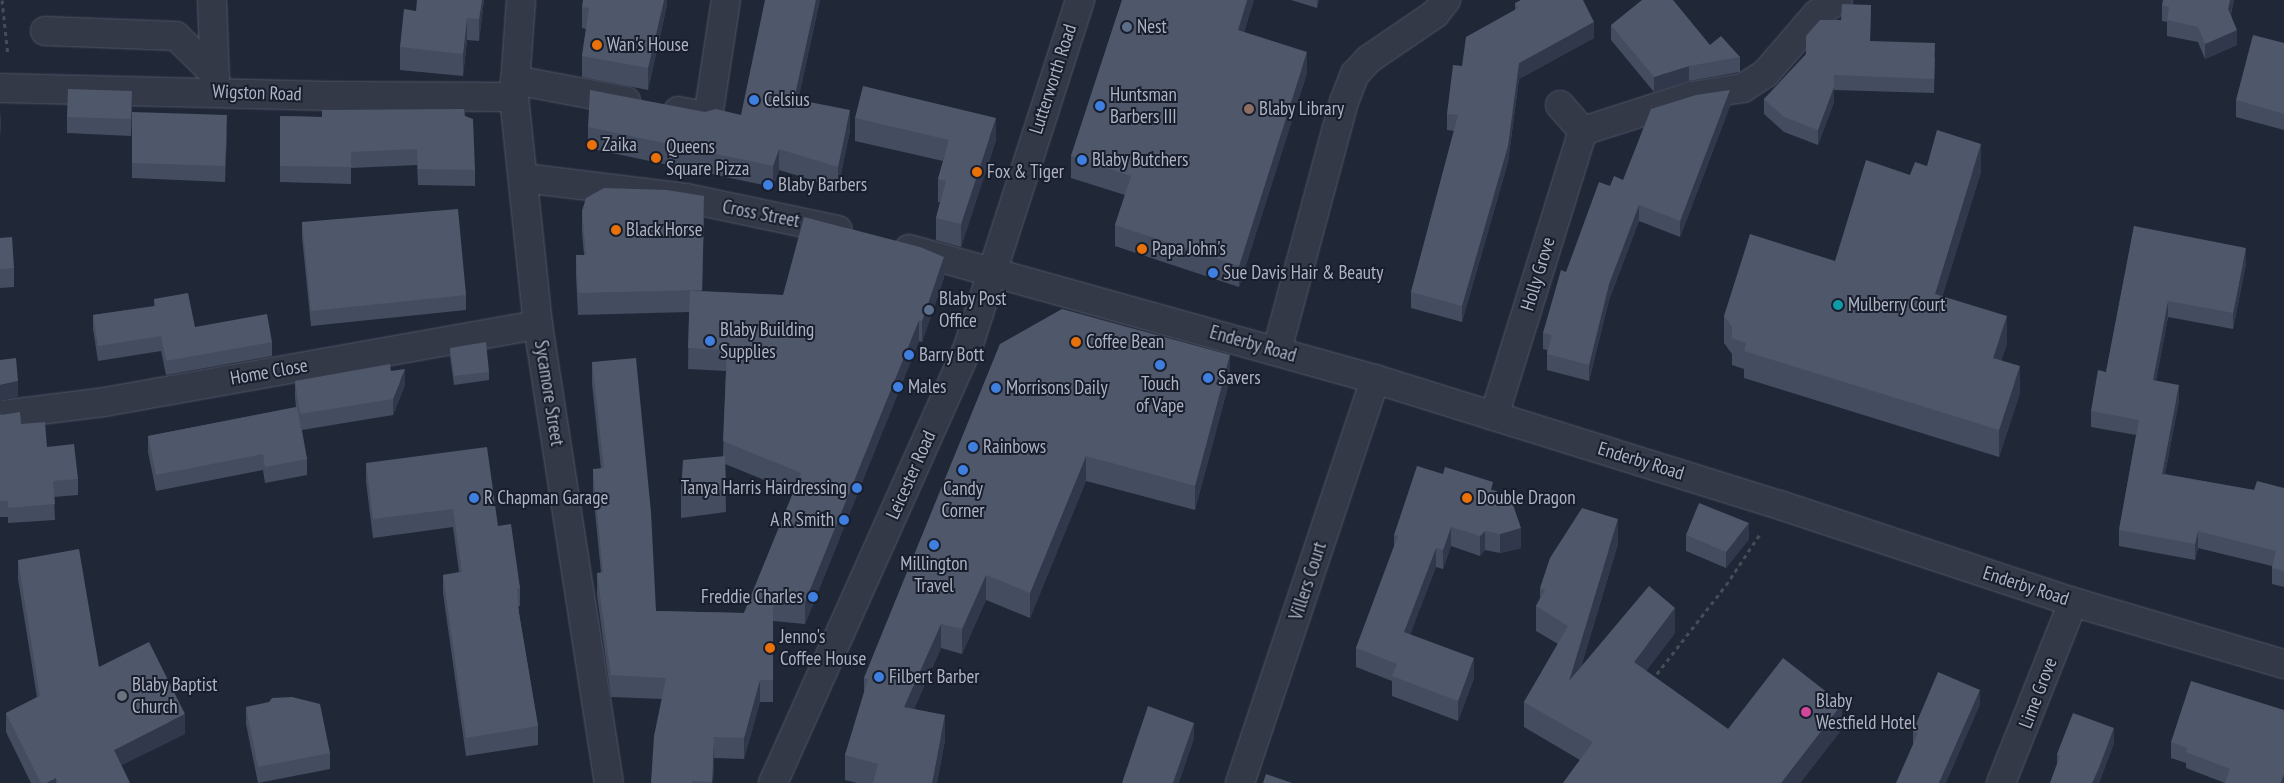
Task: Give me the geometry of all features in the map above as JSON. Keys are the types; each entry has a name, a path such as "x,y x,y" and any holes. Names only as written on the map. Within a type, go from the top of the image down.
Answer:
{"street":[{"path":"212,0 215,83"},
{"name":"Sycamore Street","path":"521,0 515,88 538,324 609,783"},
{"name":"Wigston Road","path":"6,88 215,83 515,88 708,117 726,0"},
{"name":"Lutterworth Road","path":"1027,159 1080,0"},
{"path":"1277,350 1344,102 1355,74 1369,59 1436,14 1446,0"},
{"path":"1560,105 1583,131 1692,96 1743,88 1766,73 1817,14 1838,0"},
{"path":"45,31 176,36 215,83"},
{"name":"Holly Grove","path":"1494,416 1583,131"},
{"name":"Leicester Road","path":"773,783 968,347 1027,159"},
{"name":"Cross Street","path":"524,178 686,198 861,236"},
{"path":"888,244 993,272"},
{"name":"Enderby Road","path":"993,272 1375,379 1780,505 2073,602 2284,664"},
{"name":"Home Close","path":"0,416 104,402 538,324"},
{"name":"Villers Court","path":"1240,783 1375,379"},
{"name":"Lime Grove","path":"2000,783 2073,602"}],"path":[{"path":"2,0 6,88"},
{"path":"1647,687 1726,585 1780,505"}],"building":[{"path":"417,0 482,0 479,19 467,18 463,54 400,47 404,9 416,11"},
{"path":"583,0 664,0 648,68 582,56 589,8 582,7"},
{"path":"765,0 816,0 794,99 850,110 838,167 779,149 773,166 588,127 590,90 705,112 716,109 741,115"},
{"path":"1122,0 1247,0 1238,30 1307,52 1239,266 1115,225 1131,176 1071,156"},
{"path":"1521,0 1583,0 1594,22 1519,63 1508,146 1462,306 1411,292 1458,115 1447,114 1453,65 1462,66 1466,37 1518,8 1515,3"},
{"path":"1642,0 1673,0 1710,45 1721,36 1740,57 1689,66 1654,77 1611,25"},
{"path":"2163,0 2230,0 2228,9 2237,30 2205,44 2198,27 2167,20 2169,7 2162,5"},
{"path":"1842,4 1871,5 1870,41 1935,43 1934,79 1834,75 1834,87 1818,130 1784,117 1764,99 1806,54 1806,36 1820,20 1841,20"},
{"path":"2253,35 2284,43 2284,114 2236,100"},
{"path":"863,86 996,118 961,224 936,218 946,181 938,179 949,140 855,118"},
{"path":"68,89 132,91 131,119 67,117"},
{"path":"1730,90 1680,221 1639,205 1609,284 1589,365 1547,354 1552,335 1543,333 1561,270 1566,272 1599,182 1610,186 1614,176 1623,180 1651,109 1696,95"},
{"path":"464,109 465,116 473,119 475,170 418,169 417,149 351,152 351,167 280,166 280,116 322,117 322,110"},
{"path":"132,112 227,115 225,166 132,163"},
{"name":"Mulberry Court","path":"1937,130 1981,144 1935,294 2007,316 1993,358 2020,366 1999,430 1744,351 1746,343 1732,338 1732,327 1724,316 1750,234 1835,261 1866,160 1910,175 1915,162 1927,166"},
{"path":"604,188 667,190 704,196 702,290 578,293 576,255 586,255 582,211 586,198"},
{"path":"458,209 466,295 311,311 302,222"},
{"path":"804,217 920,247 944,257 922,321 919,320 805,602 773,599 773,680 760,680 744,738 714,737 712,782 651,783 654,736 666,678 611,675 597,573 603,572 593,469 604,468 592,362 636,358 651,512 656,611 744,613 801,473 723,441 727,350 688,348 690,291 783,295"},
{"path":"2134,226 2246,248 2233,313 2168,301 2153,380 2179,385 2162,474 2254,490 2257,481 2284,488 2284,571 2272,568 2276,551 2198,531 2195,544 2119,530 2139,420 2091,411 2098,370 2106,372"},
{"path":"12,237 14,268 0,269 0,238"},
{"path":"188,293 195,327 267,314 272,342 166,361 161,336 98,346 93,315 156,306 154,299"},
{"path":"1062,309 1230,355 1195,486 1086,456 1030,593 986,575 962,629 941,624 904,707 945,715 932,783 873,783 878,764 845,755 868,679 864,678 1000,344"},
{"path":"486,342 489,372 454,376 450,348"},
{"path":"16,358 18,381 0,385 0,360"},
{"path":"390,364 391,371 405,369 393,399 300,414 295,381"},
{"path":"297,407 307,459 265,467 263,454 156,475 148,436"},
{"path":"20,412 21,424 45,422 47,447 74,444 78,479 53,481 55,504 8,508 8,501 0,501 0,414"},
{"path":"487,447 498,526 511,524 520,588 517,588 519,613 538,726 466,738 443,575 462,572 453,509 373,519 366,463"},
{"path":"725,456 726,489 681,495 683,460"},
{"path":"1417,466 1443,474 1445,467 1493,482 1491,490 1497,491 1495,496 1512,502 1521,528 1500,534 1485,531 1480,536 1451,527 1443,550 1436,548 1404,632 1474,658 1458,701 1392,676 1397,664 1356,648 1398,536 1394,535"},
{"path":"1699,503 1749,523 1726,552 1686,535"},
{"path":"1582,508 1618,519 1569,681 1649,586 1675,608 1634,662 1728,729 1783,658 1842,704 1781,783 1563,783 1593,742 1524,702 1568,626 1536,606 1545,590 1540,588 1550,558"},
{"path":"79,549 99,667 149,642 185,714 114,750 130,783 58,783 56,778 46,783 41,783 6,713 40,696 18,560"},
{"path":"1938,672 1980,690 1939,783 1896,783 1918,733 1913,731"},
{"path":"2191,681 2284,710 2284,774 2281,783 2225,783 2230,769 2186,752 2187,748 2171,742"},
{"path":"292,697 320,704 330,753 258,767 246,707 269,702 272,698"},
{"path":"1148,706 1194,723 1173,783 1122,783"},
{"path":"2073,713 2114,728 2092,783 2050,783 2060,756 2057,754"},
{"path":"1266,774 1292,783 1263,783"}],"place":[{"name":"Nest","path":"1127,27"},
{"name":"Wan's House","path":"597,45"},
{"name":"Celsius","path":"754,100"},
{"name":"Huntsman Barbers III","path":"1100,106"},
{"name":"Blaby Library","path":"1249,109"},
{"name":"Zaika","path":"592,145"},
{"name":"Queens Square Pizza","path":"656,158"},
{"name":"Blaby Butchers","path":"1082,160"},
{"name":"Fox & Tiger","path":"977,172"},
{"name":"Blaby Barbers","path":"768,185"},
{"name":"Black Horse","path":"616,230"},
{"name":"Papa John's","path":"1142,249"},
{"name":"Sue Davis Hair & Beauty","path":"1213,273"},
{"name":"Mulberry Court","path":"1838,305"},
{"name":"Blaby Post Office","path":"929,310"},
{"name":"Blaby Building Supplies","path":"710,341"},
{"name":"Coffee Bean","path":"1076,342"},
{"name":"Barry Bott","path":"909,355"},
{"name":"Touch of Vape","path":"1160,365"},
{"name":"Savers","path":"1208,378"},
{"name":"Males","path":"898,387"},
{"name":"Morrisons Daily","path":"996,388"},
{"name":"Rainbows","path":"973,447"},
{"name":"Candy Corner","path":"963,470"},
{"name":"Tanya Harris Hairdressing","path":"857,488"},
{"name":"R Chapman Garage","path":"474,498"},
{"name":"Double Dragon","path":"1467,498"},
{"name":"A R Smith","path":"844,520"},
{"name":"Millington Travel","path":"934,545"},
{"name":"Freddie Charles","path":"813,597"},
{"name":"Jenno's Coffee House","path":"770,648"},
{"name":"Filbert Barber","path":"879,677"},
{"name":"Blaby Baptist Church","path":"122,696"},
{"name":"Blaby Westfield Hotel","path":"1806,712"}]}
